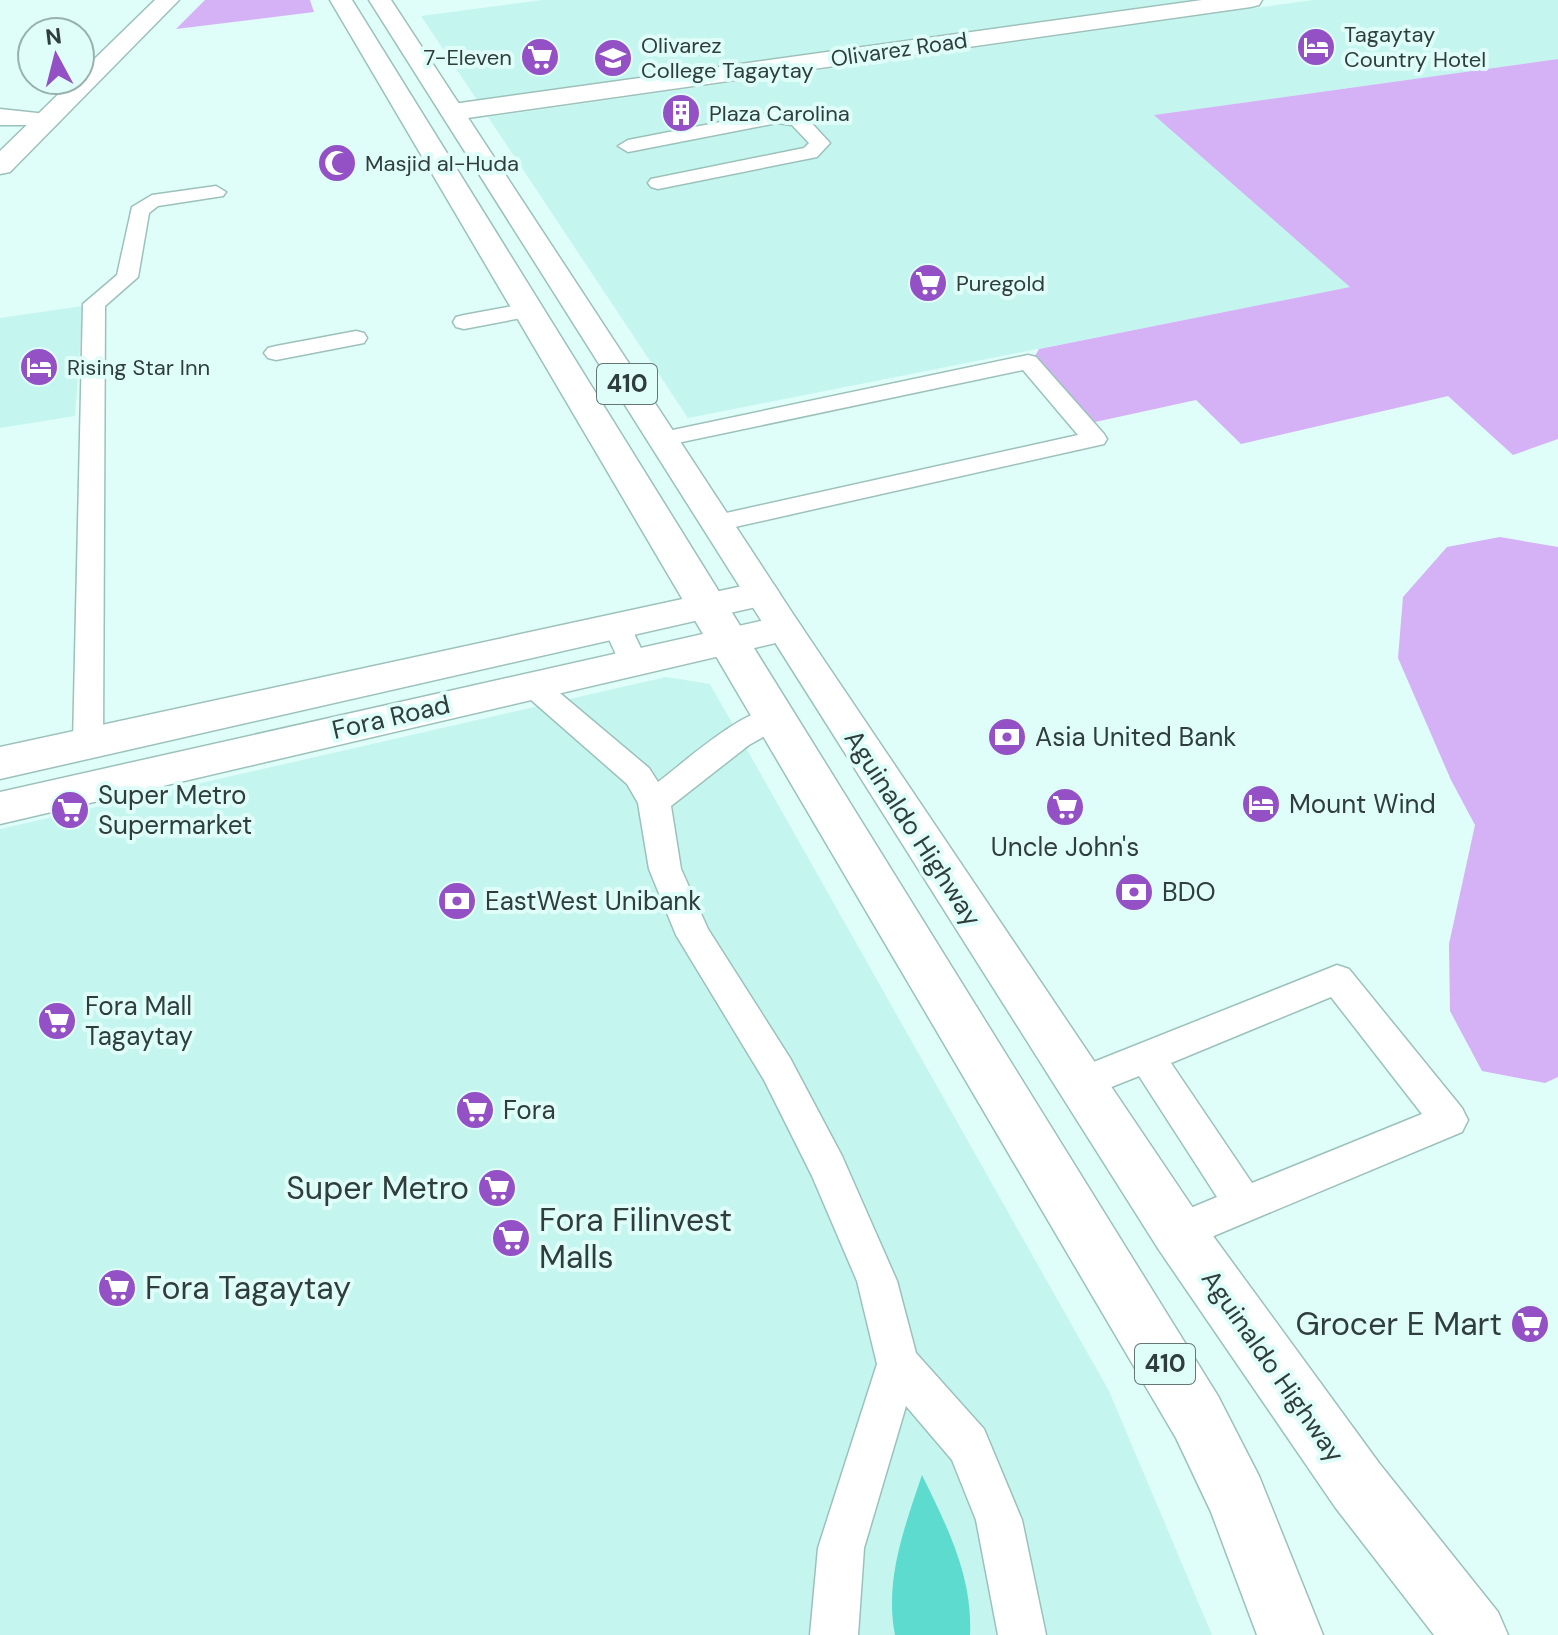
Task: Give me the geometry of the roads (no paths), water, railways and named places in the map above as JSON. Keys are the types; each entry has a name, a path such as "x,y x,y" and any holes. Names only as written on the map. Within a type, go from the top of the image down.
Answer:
{"main road":[{"path":"0,166 168,0"},
{"name":"410","path":"341,0 1197,1417 1237,1498 1290,1635"},
{"name":"Aguinaldo Highway","path":"380,0 772,611 1178,1232 1357,1485 1475,1635"},
{"name":"Olivarez Road","path":"453,112 1251,0"},
{"path":"0,117 47,120"},
{"name":"Fora Road","path":"0,763 706,606 772,611"},
{"name":"Fora Road","path":"0,808 729,642 772,611"}],"lane":[{"path":"628,146 777,117 798,120 820,143 810,153 658,183"},
{"path":"88,743 94,304 127,277 139,211 152,201 216,192"},
{"path":"464,322 529,310"},
{"path":"276,353 356,338"},
{"path":"663,439 1028,362 1095,439 717,523"},
{"path":"617,626 633,663"},
{"path":"532,685 638,776 654,802 665,869 693,935 777,1069 828,1168 877,1281 898,1364 968,1445 999,1520 1022,1635"},
{"path":"654,802 738,737 775,716"},
{"path":"1079,1084 1337,979 1449,1120 1178,1232"},
{"path":"1146,1056 1244,1204"},
{"path":"834,1635 832,1627 841,1548 861,1475 898,1364"}],"water":[{"path":"922,1475 963,1572 970,1635 895,1635 892,1614 894,1574"}],"place":[{"name":"Tagaytay Country Hotel","path":"1316,47"},
{"name":"7-Eleven","path":"540,57"},
{"name":"Olivarez College Tagaytay","path":"613,58"},
{"name":"Plaza Carolina","path":"681,113"},
{"name":"Masjid al-Huda","path":"337,163"},
{"name":"Puregold","path":"928,283"},
{"name":"Rising Star Inn","path":"39,367"},
{"name":"Asia United Bank","path":"1007,737"},
{"name":"Mount Wind","path":"1261,804"},
{"name":"Uncle John's","path":"1065,807"},
{"name":"Super Metro Supermarket","path":"70,810"},
{"name":"BDO","path":"1134,892"},
{"name":"EastWest Unibank","path":"457,901"},
{"name":"Fora Mall Tagaytay","path":"57,1021"},
{"name":"Fora","path":"475,1110"},
{"name":"Super Metro","path":"497,1188"},
{"name":"Fora Filinvest Malls","path":"511,1238"},
{"name":"Fora Tagaytay","path":"117,1288"},
{"name":"Grocer E Mart","path":"1530,1324"}]}
